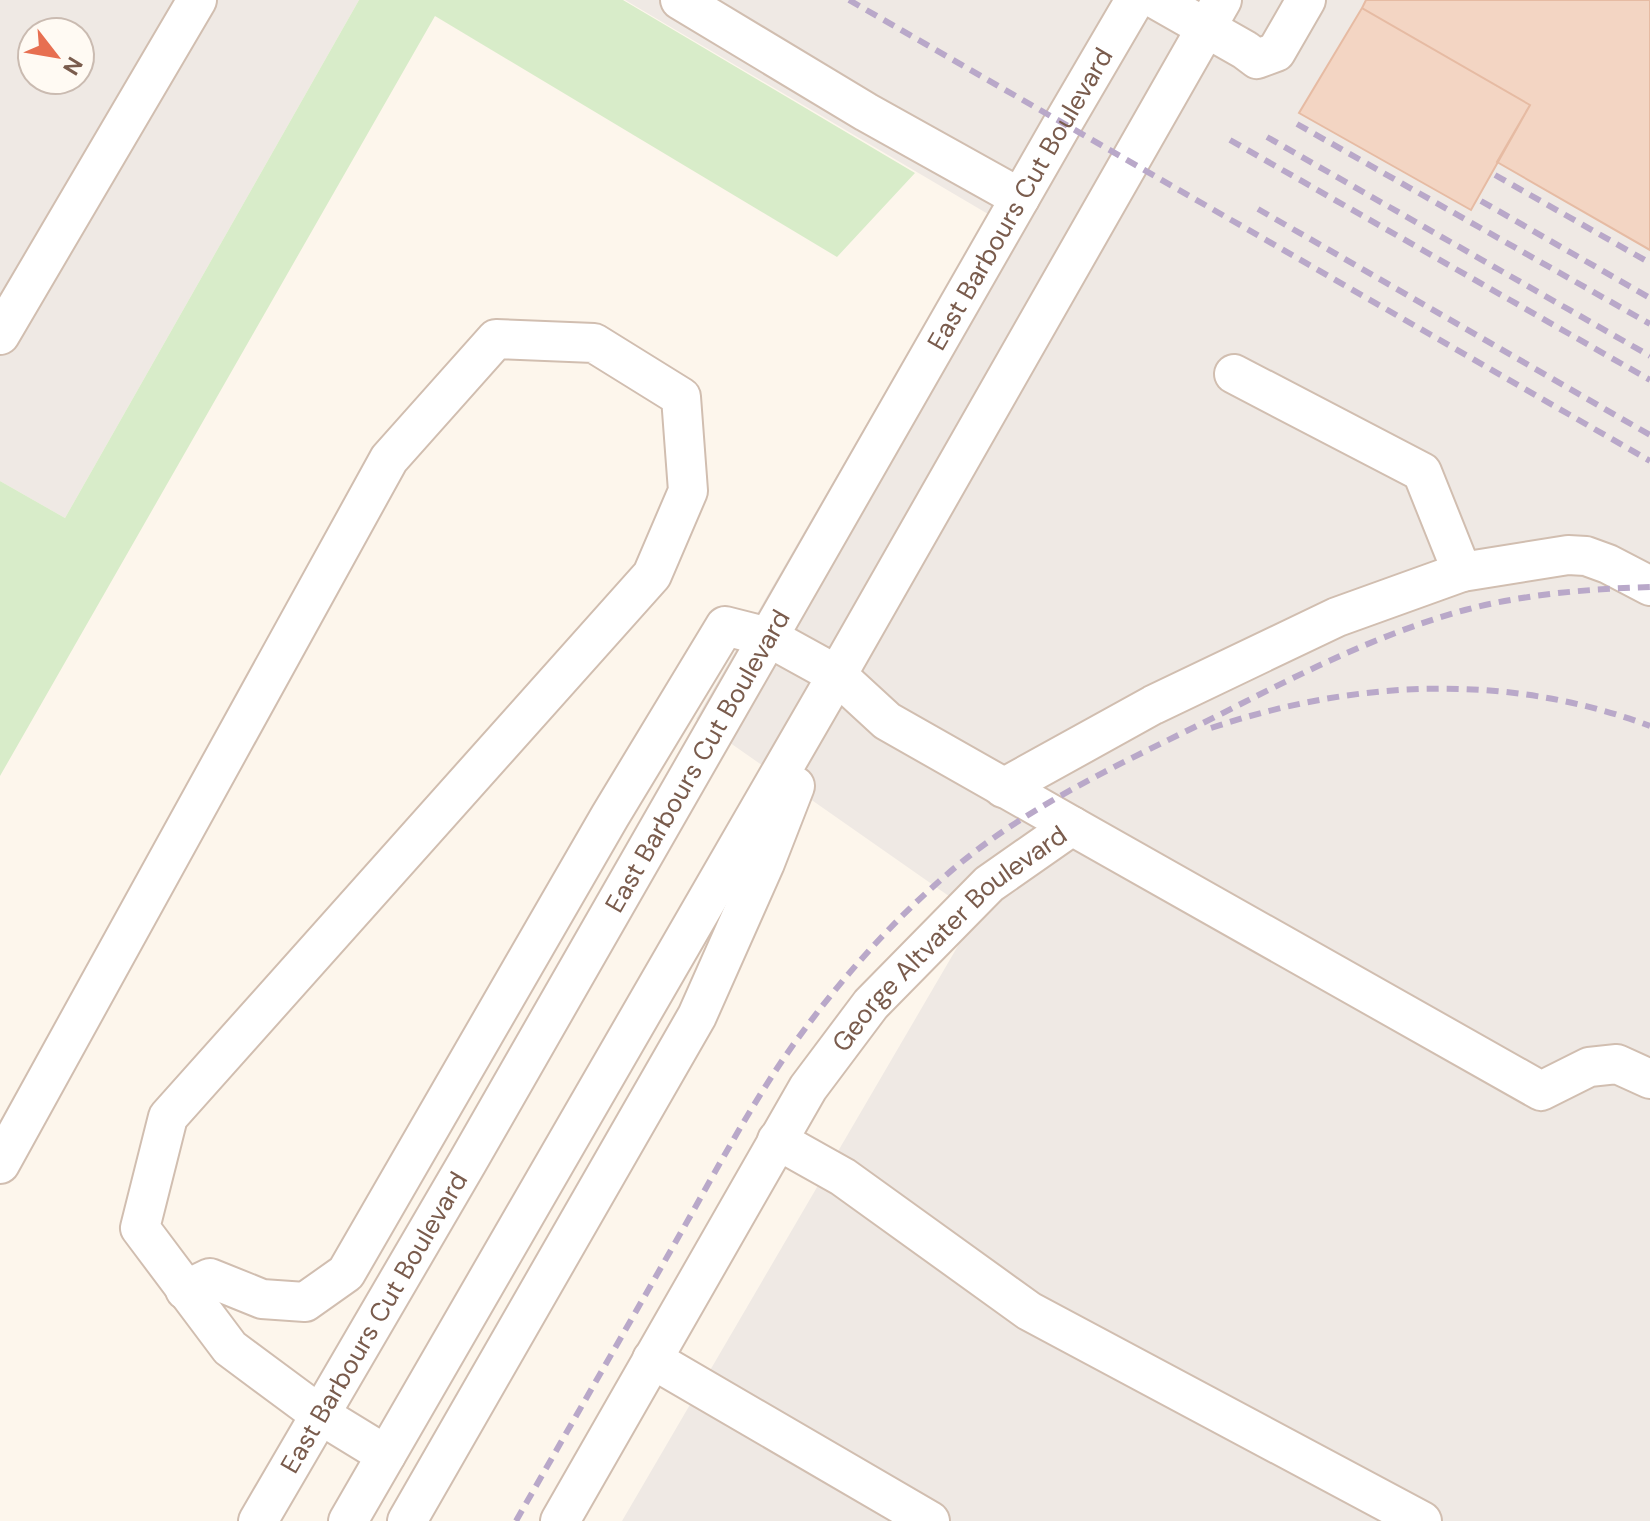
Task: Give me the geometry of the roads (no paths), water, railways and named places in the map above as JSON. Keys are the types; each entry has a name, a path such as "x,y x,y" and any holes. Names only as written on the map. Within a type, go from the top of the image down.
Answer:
{"street":[{"path":"0,335 197,0"},
{"path":"680,0 866,112 1020,198"},
{"name":"East Barbours Cut Boulevard","path":"258,1521 1135,0"},
{"path":"1157,0 1214,14 1257,59 1276,52 1306,0"},
{"path":"348,1521 837,675 1214,14"},
{"path":"0,1164 389,459 496,339 594,343 681,397 688,491 652,575 168,1117 140,1228 230,1348 319,1414 386,1455"},
{"path":"1234,374 1422,472 1462,572"},
{"path":"1003,788 1153,705 1337,617 1462,572 1577,555 1608,564 1650,586"},
{"path":"185,1290 210,1278 262,1299 305,1302 346,1273 610,816 725,626 768,637 837,675 887,721 1072,826"},
{"path":"407,1521 697,1016 765,863 837,675"},
{"name":"George Altvater Boulevard","path":"560,1521 808,1088 871,1004 989,884 1072,826 1541,1091 1589,1067 1617,1064 1650,1079"},
{"path":"777,1140 843,1177 1029,1311 1422,1521"},
{"path":"652,1359 930,1521"}],"railway":[{"path":"849,0 1650,461"},
{"path":"1297,124 1650,324"},
{"path":"1267,137 1650,356"},
{"path":"1230,140 1650,380"},
{"path":"1495,175 1650,263"},
{"path":"1481,201 1650,298"},
{"path":"1258,209 1650,435"},
{"path":"516,1521 756,1101 786,1055 866,954 910,908 958,865 1020,820 1085,782 1280,684 1370,643 1488,604 1557,593 1650,587"},
{"path":"1211,728 1320,700 1375,692 1430,689 1486,690 1541,697 1596,709 1650,726"}]}
